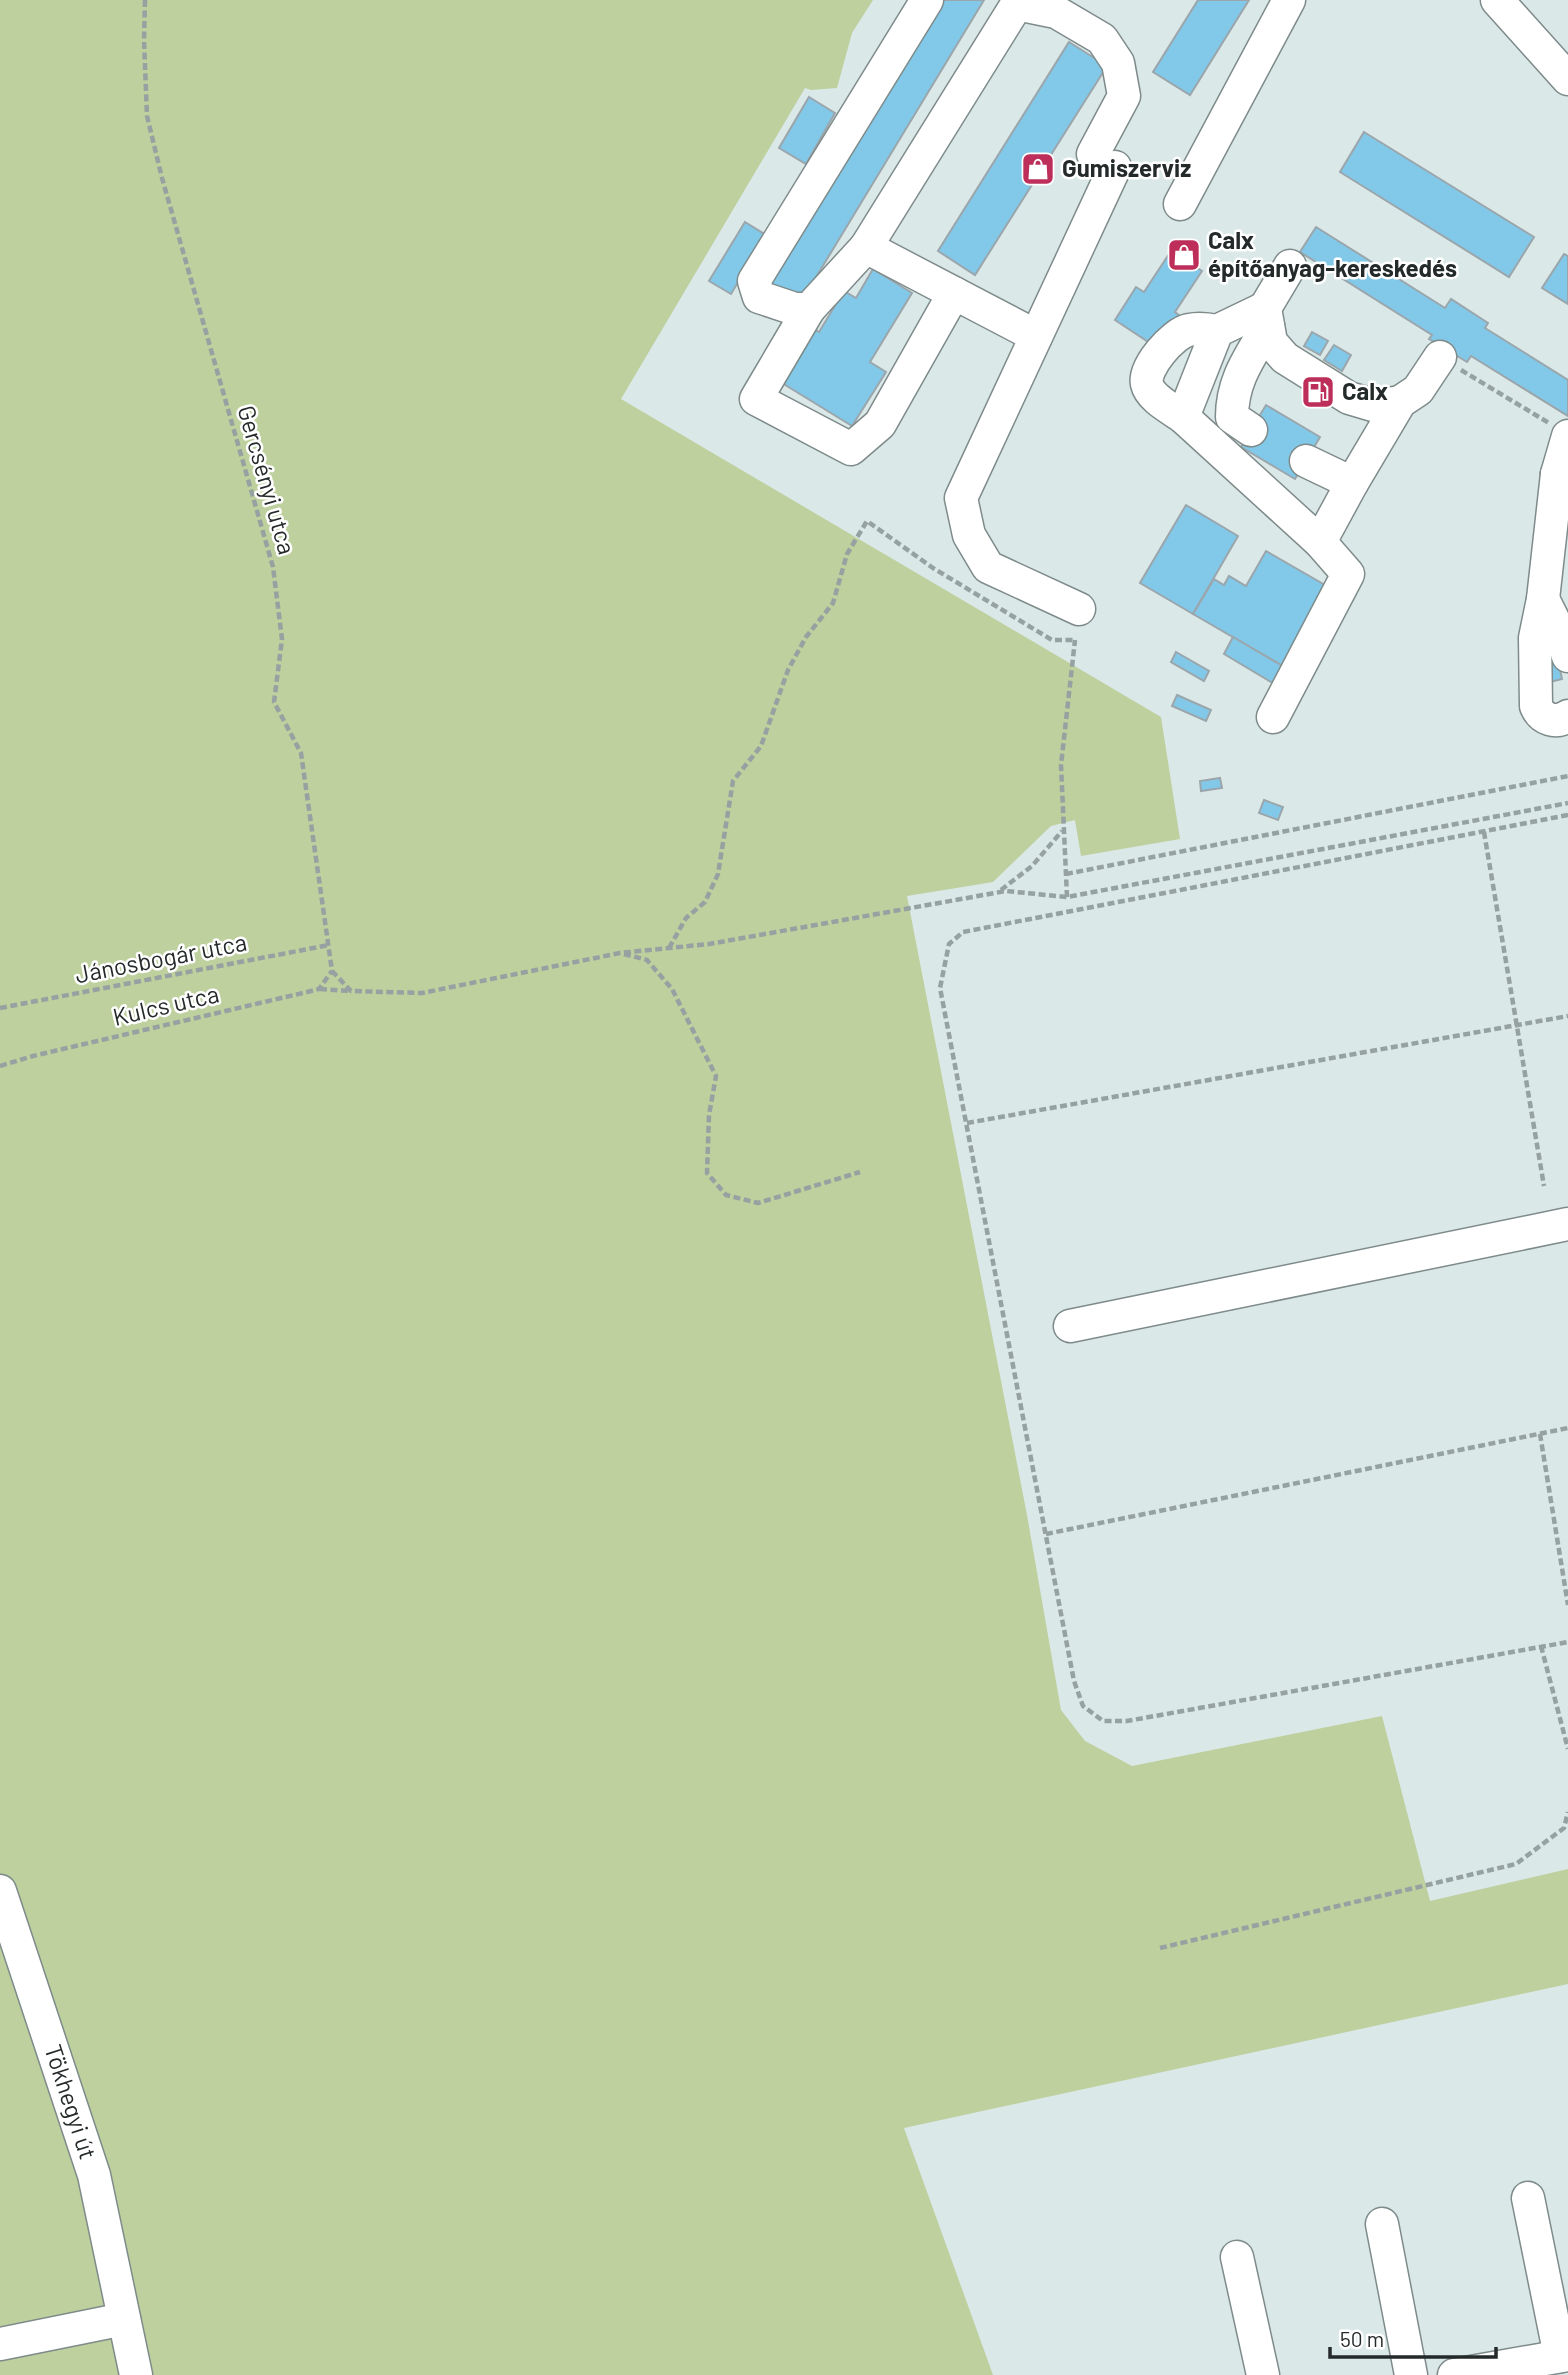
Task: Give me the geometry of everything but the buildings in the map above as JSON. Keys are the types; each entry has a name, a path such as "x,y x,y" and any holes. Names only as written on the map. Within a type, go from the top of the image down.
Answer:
{"street":[{"path":"809,309 795,309 759,297 754,281 927,0"},
{"path":"1180,204 1289,0"},
{"path":"1497,0 1568,79"},
{"path":"954,293 880,424 852,449 757,400 809,309 866,247 1018,2 1056,12 1102,39 1118,63 1124,96 1104,161 1036,336 961,498 969,535 988,567 1079,609"},
{"path":"866,247 1036,336"},
{"path":"1251,430 1232,417 1232,398 1238,378 1290,266"},
{"path":"1266,317 1217,331 1200,329 1184,332 1160,352 1146,374 1146,383 1150,392 1183,417 1320,542 1348,573 1273,717"},
{"path":"1266,317 1271,342 1285,358 1349,398 1376,406 1400,402 1418,390 1440,357"},
{"path":"1183,417 1217,331"},
{"path":"1320,542 1400,402"},
{"path":"1562,432 1562,482 1535,638 1536,706 1539,712 1550,720 1558,721 1568,716"},
{"path":"1306,461 1352,483"},
{"path":"1543,599 1568,656"},
{"path":"1070,1326 1568,1224"},
{"name":"Tökhegyi út","path":"0,1891 94,2175 136,2375"},
{"path":"1454,2375 1564,2355 1528,2198"},
{"path":"1382,2224 1411,2375"},
{"path":"1237,2257 1263,2375"},
{"path":"0,2344 124,2319"}],"path":[{"name":"Gercsényi utca","path":"145,0 147,116 162,178 273,567 282,639 274,702 301,753 332,971"},
{"path":"1440,357 1562,432"},
{"path":"668,948 686,918 705,902 718,874 733,781 761,746 788,670 806,637 833,603 847,554 867,521 933,568 1052,640 1075,640"},
{"path":"1067,897 1060,765 1079,609"},
{"path":"1066,874 1568,776"},
{"path":"998,892 1067,897 1568,803"},
{"path":"1568,815 963,932 948,944 940,988 1074,1681 1083,1706 1103,1721 1127,1721 1568,1642"},
{"path":"998,892 1032,866 1063,830"},
{"path":"1483,832 1544,1186"},
{"name":"Kulcs utca","path":"0,1066 33,1055 319,989 422,993 620,953 709,944 998,892"},
{"name":"Jánosbogár utca","path":"0,1009 329,944"},
{"path":"620,953 647,960 672,989 716,1076 709,1115 707,1173 726,1195 758,1203 860,1172"},
{"path":"319,989 332,971 351,991"},
{"path":"967,1122 1568,1016"},
{"path":"1046,1534 1568,1428"},
{"path":"1540,1434 1568,1605"},
{"path":"1541,1647 1568,1749"},
{"path":"1160,1948 1516,1864 1564,1828 1568,1812"}],"green space":[{"path":"0,0 873,0 852,33 837,88 805,88 621,399 1161,717 1180,839 1081,856 1075,820 1051,826 993,882 907,896 1027,1515 1061,1710 1085,1741 1132,1766 1382,1716 1430,1901 1568,1869 1568,1984 904,2128 993,2375 0,2375"}],"place":[{"name":"Gumiszerviz","path":"1038,169"},
{"name":"Calx építőanyag-kereskedés","path":"1184,255"},
{"name":"Calx","path":"1318,392"}]}
